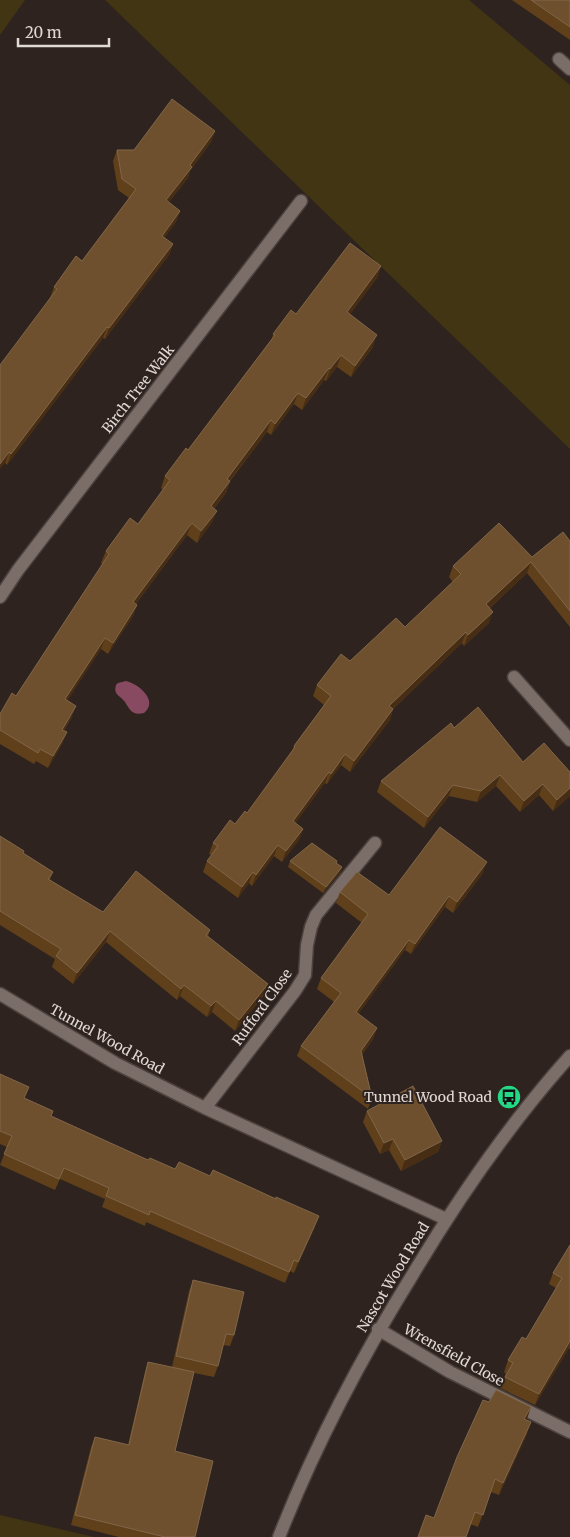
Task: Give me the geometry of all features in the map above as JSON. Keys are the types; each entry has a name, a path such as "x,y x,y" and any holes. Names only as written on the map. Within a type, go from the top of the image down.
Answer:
{"street":[{"path":"559,59 570,69"},
{"name":"Birch Tree Walk","path":"0,597 24,563 302,201"},
{"path":"514,677 570,740"},
{"name":"Rufford Close","path":"205,1108 300,983 305,975 307,945 316,915 375,843"},
{"name":"Tunnel Wood Road","path":"0,994 115,1063 205,1108 446,1219"},
{"name":"Nascot Wood Road","path":"279,1537 296,1493 336,1407 378,1330 446,1219 487,1159 546,1083 570,1056"},
{"name":"Wrensfield Close","path":"378,1330 450,1372 570,1432"}],"shaded area":[{"path":"0,0 25,0 0,35"},
{"path":"105,0 469,0 570,85 570,449"},
{"path":"126,681 146,694 149,703 144,713 137,714 132,712 116,693 116,685"},
{"path":"0,1515 94,1537 0,1537"}],"building":[{"path":"531,0 570,0 570,27"},
{"path":"172,99 215,131 190,165 192,167 166,200 180,211 162,236 173,244 109,328 107,327 11,454 9,452 0,464 0,365 57,289 54,287 76,256 82,261 136,189 122,179 117,150 134,150"},
{"path":"350,243 381,266 347,312 377,335 355,366 341,355 306,398 298,393 275,424 271,420 227,479 230,481 211,506 217,511 201,531 192,523 133,602 137,605 113,643 105,638 65,699 76,706 62,730 67,732 53,756 40,749 38,753 0,730 0,714 12,693 16,696 109,554 106,551 130,518 138,524 170,480 165,476 186,448 188,450 275,335 273,334 291,310 296,314"},
{"path":"499,523 532,557 563,532 570,541 570,611 531,562 486,604 493,612 468,635 466,632 389,706 393,709 354,761 345,754 331,774 329,772 293,821 303,829 286,851 278,845 256,875 253,872 242,887 207,861 218,846 213,843 230,820 235,824 245,811 247,813 331,696 317,685 341,654 350,661 396,618 405,627 461,574 453,566"},
{"path":"478,707 523,762 544,743 570,772 570,788 557,800 543,784 524,801 500,775 481,791 453,785 428,817 381,781 451,723 454,728"},
{"path":"440,827 487,862 457,902 449,896 415,944 409,940 356,1012 377,1028 361,1051 372,1098 301,1046 341,993 321,978 368,914 340,892 357,872 389,895"},
{"path":"0,836 53,872 48,879 103,912 136,871 210,930 206,935 268,984 239,1020 216,1001 211,1006 184,985 181,989 110,931 77,973 56,956 61,949 0,911"},
{"path":"312,843 337,861 336,863 342,867 326,887 290,861"},
{"path":"0,1074 29,1087 24,1098 53,1111 51,1116 148,1160 150,1158 175,1169 179,1162 210,1176 213,1170 276,1199 276,1197 319,1216 298,1262 294,1260 289,1272 150,1211 149,1215 106,1196 109,1188 64,1168 59,1179 4,1154 12,1136 0,1131"},
{"path":"413,1086 442,1141 405,1160 393,1139 384,1143 367,1111"},
{"path":"570,1245 570,1341 539,1394 505,1377 513,1363 508,1360 522,1337 526,1339 562,1278 553,1273"},
{"path":"193,1280 244,1292 234,1335 226,1334 218,1366 176,1356"},
{"path":"148,1362 194,1372 175,1451 213,1461 195,1537 165,1537 75,1515 95,1437 129,1445"},
{"path":"496,1390 531,1407 524,1419 531,1422 503,1483 495,1479 483,1515 475,1512 466,1537 418,1537 426,1515 434,1518 457,1457 483,1400 489,1402"}],"place":[{"name":"Tunnel Wood Road","path":"509,1097"}]}
